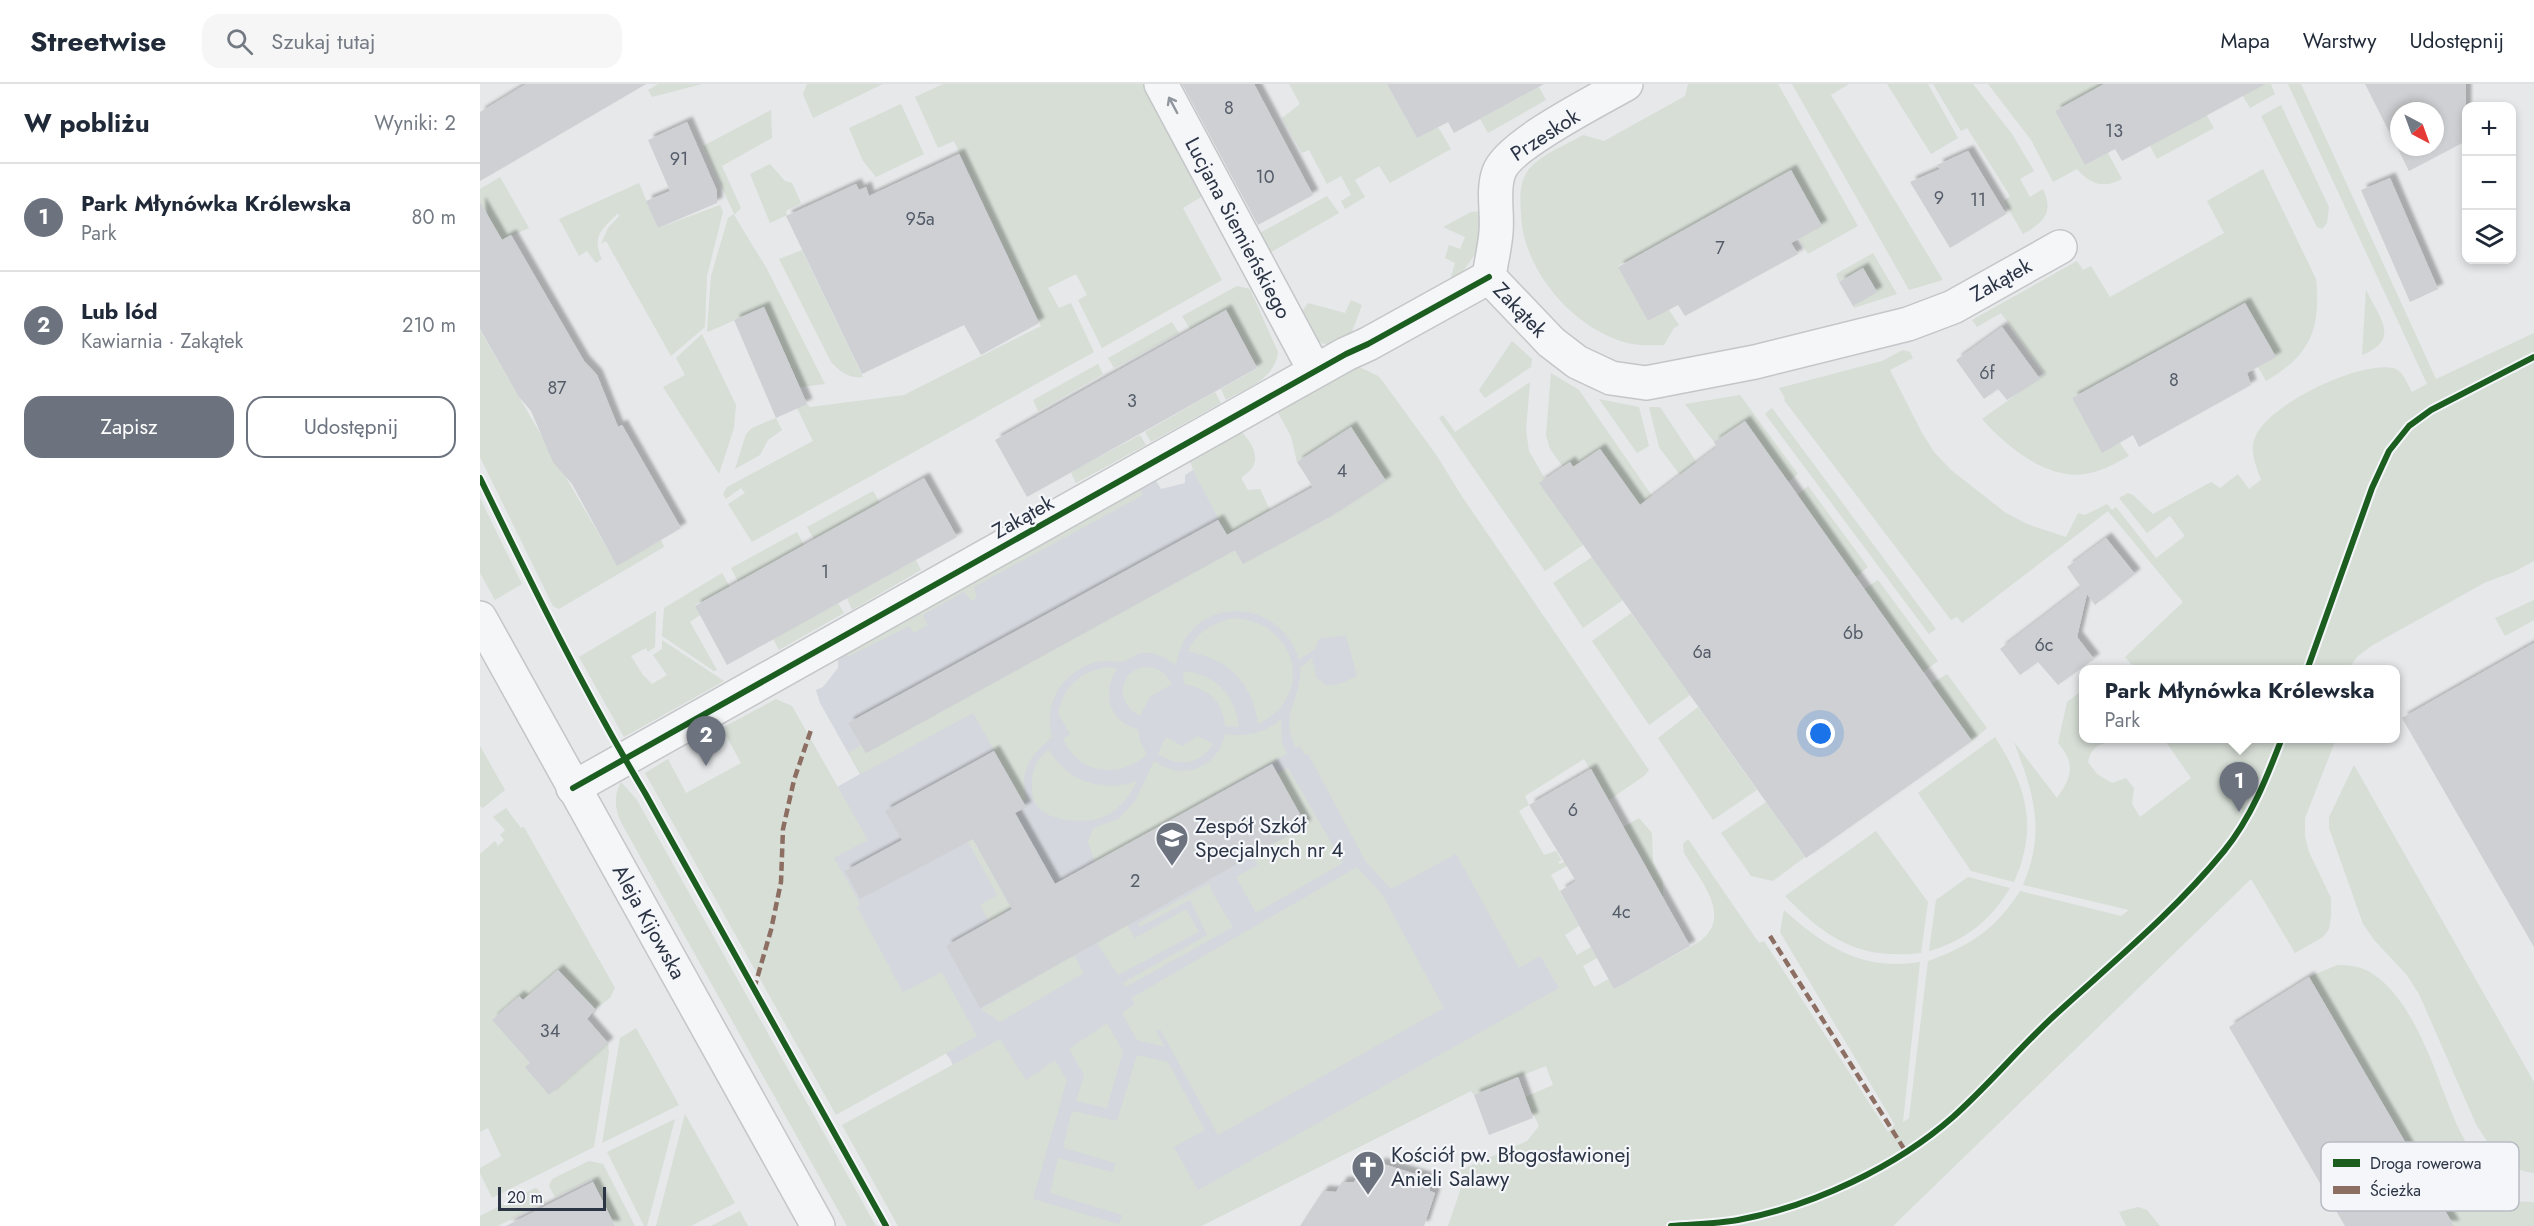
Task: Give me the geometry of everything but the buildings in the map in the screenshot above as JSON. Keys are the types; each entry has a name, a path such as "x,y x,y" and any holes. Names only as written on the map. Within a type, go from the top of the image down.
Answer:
{"street":[{"name":"Lucjana Siemieńskiego","path":"1161,84 1315,371"},
{"name":"Przeskok","path":"1489,277 1496,231 1498,174 1506,159 1526,142 1626,84"},
{"name":"Zakątek","path":"573,788 1315,371 1489,277 1551,342 1577,362 1611,378 1646,383 1755,363 1908,324 1953,307 2060,247"},
{"name":"Aleja Kijowska","path":"480,618 818,1226"}],"shaded area":[{"path":"658,84 702,84 652,97 648,90"},
{"path":"807,84 883,84 813,118 803,94"},
{"path":"943,84 1148,84 1206,194 1183,208 1222,280 1102,348 1078,300 1087,295 1076,274 1048,288 1059,308 1071,303 1094,352 752,542 728,504 745,493 741,488 726,499 723,494 727,487 813,441 797,408 807,404 810,407 904,395 1041,326 954,141 938,148 915,97"},
{"path":"1289,84 1387,84 1417,138 1438,127 1451,149 1390,183 1379,166 1355,180 1365,197 1345,209 1341,201 1351,195 1341,176 1327,184 1309,150 1302,153 1282,118 1300,104"},
{"path":"1688,84 1778,84 1858,226 1808,254 1799,238 1791,171 1618,266 1648,321 1669,310 1679,325 1674,328 1664,345 1632,344 1611,337 1572,312 1542,276 1531,256 1524,235 1520,202 1522,185 1529,169 1548,154 1583,135 1604,141 1685,96"},
{"path":"1792,84 1849,84 1831,95 1943,280 1909,290"},
{"path":"1887,84 1928,84 1958,138 1931,154"},
{"path":"1933,84 1973,84 2012,134 2034,171 2020,179 2030,197 2043,189 2046,197 2047,211 2037,225 2023,234 2004,201 2010,196 1967,128 1961,131"},
{"path":"1988,84 2104,84 2055,111 2085,165 2108,153 2122,179 2109,184 2097,183 2077,169 2053,182 2031,140"},
{"path":"2236,84 2271,84 2275,94 2250,108"},
{"path":"2288,84 2301,84 2436,379 2534,333 2534,561 2514,572 2486,582 2371,646 2351,665 2132,665 2125,657 2183,602 2108,511 1962,623 1957,617 1951,620 1784,400 1779,388 1882,361 1903,350 1910,352 1913,358 1890,370 1921,431 1934,452 1951,470 2006,513 2027,524 2066,537 2078,513 2085,515 2107,504 2112,510 2116,507 2156,558 2185,536 2170,516 2147,533 2119,498 2128,493 2133,495 2153,514 2211,482 2220,488 2238,474 2249,489 2261,480 2253,455 2254,440 2261,427 2293,400 2336,379 2377,368 2396,369 2402,374 2412,392 2427,384"},
{"path":"1539,87 1546,100 1488,133 1480,119"},
{"path":"901,104 924,154 876,177 863,161 849,128"},
{"path":"2281,105 2329,207 2327,223 2322,229 2317,227 2261,116"},
{"path":"771,110 772,138 722,166 741,208 734,215 767,269 825,384 800,387 764,307 708,332 707,330 711,276 728,218 734,214 703,146"},
{"path":"2206,114 2214,128 2157,159 2150,146"},
{"path":"770,164 785,181 792,183 801,203 786,211 787,215 770,223 750,174"},
{"path":"2263,169 2316,279 2314,327 2302,351 2293,361 2266,381 2258,367 2275,357 2245,303 2072,398 2102,452 2120,443 2129,456 2090,473 2075,475 2060,473 2030,460 1992,430 1982,419 2045,374 2001,313 1977,327 1972,320 2077,261 2083,270 2091,266 2110,297 2224,233 2207,201"},
{"path":"500,177 529,228 502,240 480,202 480,189"},
{"path":"639,183 658,228 720,205 723,212 707,276 705,327 671,356 606,241 601,244 608,228 620,215 617,214 600,234 598,245 602,259 596,263 587,251 579,256 559,219"},
{"path":"1327,196 1339,213 1268,254 1258,234"},
{"path":"1484,211 1482,244 1462,273 1449,284 1455,263 1445,258 1449,245 1460,249 1465,237 1443,227 1471,212"},
{"path":"802,250 863,377 846,374 831,362 779,259"},
{"path":"1873,253 1897,294 1854,308 1853,306 1877,291 1863,268 1839,282 1836,274"},
{"path":"1237,286 1250,289 1278,352 1272,369 1266,376 1226,400 1221,389 1258,368 1226,310 1190,329 1182,316"},
{"path":"2366,290 2381,319 2384,335 2374,349 2362,355"},
{"path":"1351,300 1362,305 1349,340 1331,344 1318,342 1296,320 1308,303 1345,313"},
{"path":"1172,322 1179,333 1114,368 1108,358"},
{"path":"480,330 617,565 661,540 664,547 559,609 553,606 480,457"},
{"path":"702,334 736,405 734,428 719,474 663,387 685,375 676,358"},
{"path":"1512,341 1532,359 1531,367 1485,398 1479,390"},
{"path":"1098,364 1103,374 1038,411 1033,400"},
{"path":"1357,366 1378,376 1437,456 1461,495 1649,770 1609,800 1584,759 1525,796 1529,805 1519,811 1544,855 1556,851 1562,860 1558,862 1560,864 1639,818 1652,833 1653,862 1663,881 1663,897 1636,848 1584,856 1551,875 1579,926 1565,935 1577,955 1591,947 1597,958 1583,966 1594,987 1609,979 1614,989 1699,942 1709,932 1714,921 1714,910 1705,886 1684,853 1683,844 1688,839 1759,943 1764,941 1888,1132 1895,1125 1780,932 1784,910 1814,935 1846,953 1880,963 1920,962 1903,1122 1909,1118 1928,961 1957,949 1981,935 2001,916 2020,891 2121,916 2129,910 2023,885 2034,847 2035,813 2027,779 2014,742 2057,798 2066,784 2070,770 2068,758 2058,743 2067,702 2079,693 2079,743 2104,743 2096,747 2088,762 2097,774 2112,783 2126,778 2134,788 2132,804 2140,817 2191,778 2167,743 2334,743 2305,818 2305,836 2309,852 2331,898 2329,929 2323,937 2295,953 2251,879 1893,1226 1448,1226 1462,1185 1456,1172 1527,1141 1539,1126 1525,1097 1553,1085 1546,1066 1474,1095 1471,1091 1201,1226 898,1226 842,1125 1000,1039 1026,1080 1055,1060 1067,1080 1033,1199 1119,1224 1122,1215 1050,1193 1058,1158 1113,1172 1115,1163 1063,1148 1072,1111 1117,1121 1137,1055 1168,1062 1205,1130 1174,1147 1198,1190 1559,988 1540,956 1519,968 1456,854 1391,889 1366,862 1308,754 1305,755 1300,746 1296,748 1289,725 1298,690 1300,668 1312,658 1316,677 1326,685 1339,684 1357,676 1346,635 1319,639 1315,649 1299,660 1289,638 1273,623 1254,614 1234,611 1214,615 1196,626 1183,643 1176,666 1163,657 1143,653 1122,662 1101,661 1085,666 1066,680 1053,700 1050,712 1052,737 1037,751 1028,764 1024,779 1026,800 1023,801 973,713 861,774 848,753 861,745 866,753 1235,550 1243,564 1327,519 1386,481 1351,428 1297,462 1291,436 1277,411"},
{"path":"1551,373 1579,390 1652,496 1640,505 1600,449 1573,467 1570,462 1563,467 1550,449 1546,435"},
{"path":"1530,382 1526,430 1529,451 1583,545 1545,571 1439,418 1443,415 1455,432"},
{"path":"1215,392 1221,403 1151,442 1145,432"},
{"path":"1740,395 1798,474 1788,482 1714,442 1685,404"},
{"path":"1599,399 1639,407 1649,446 1637,453"},
{"path":"1649,407 1660,407 1697,463 1680,475 1659,447"},
{"path":"1772,408 1936,629 1929,634 1765,414"},
{"path":"776,418 782,430 768,440 760,455 735,469 746,434 752,428"},
{"path":"1236,426 1252,445 1255,457 1252,468 1241,478 1248,490 1260,489 1270,510 1227,535 1193,470 1187,453"},
{"path":"1140,435 1146,445 1076,483 1071,473 1075,470"},
{"name":"Zespół Szkół Specjalnych nr 4","path":"1193,470 1243,564 1312,527 1608,1022 1201,1226 1023,1226 977,1114 950,1059 939,1044 926,1050 793,812 860,774 820,703 816,690 823,687 838,668 838,659 1156,481 1161,489 1185,483 1185,475"},
{"path":"1136,483 1143,495 974,587 977,598 971,601 964,592 923,615 928,625 914,633 909,626 848,657 843,648"},
{"path":"1808,486 1868,567 1856,577 1797,495"},
{"path":"873,491 880,503 814,539 807,527"},
{"path":"480,498 522,584 495,600 480,573"},
{"path":"797,532 804,545 738,582 731,568"},
{"path":"1592,557 1623,600 1583,628 1553,583"},
{"path":"916,560 921,570 852,610 847,598"},
{"path":"722,573 730,587 695,605 700,615 690,622 717,670 714,671 662,636 664,608"},
{"path":"1878,580 1938,661 1923,672 1864,589"},
{"path":"2534,600 2534,620 2505,636 2495,618"},
{"path":"838,603 844,613 779,650 773,639"},
{"path":"656,611 655,647 648,652 646,648 631,656 643,675 652,684 667,675 653,655 662,649 662,640 724,681 624,737 579,657"},
{"path":"1631,613 1690,695 1649,725 1592,641"},
{"path":"1232,618 1254,622 1272,631 1284,645 1292,661 1293,679 1288,696 1276,711 1258,724 1251,697 1236,675 1215,660 1188,652 1200,634"},
{"path":"1107,667 1117,668 1112,677 1109,696 1114,713 1120,720 1138,729 1141,744 1147,754 1125,768 1113,770 1089,766 1070,751 1063,739 1070,734 1058,713 1064,695 1075,682 1089,672"},
{"path":"1144,667 1161,671 1172,684 1150,697 1140,716 1127,704 1123,689 1129,676 1135,670"},
{"path":"1183,671 1205,677 1222,688 1233,705 1239,727 1225,726 1224,717 1217,703 1207,693 1184,684"},
{"path":"1947,674 1987,728 1972,741 1931,684"},
{"path":"776,699 792,706 868,840 834,858 861,905 857,907 903,992 942,972 977,1036 836,1115 645,773 668,759 686,793 741,763 722,728"},
{"path":"1698,707 1757,790 1713,820 1658,738"},
{"path":"1281,719 1282,742 1287,754 1095,863 1088,842 1093,828 1118,819 1135,801 1154,761 1176,770 1197,768 1215,756 1225,734 1255,733"},
{"path":"1198,736 1213,744 1208,751 1195,760 1173,761 1158,754 1166,737 1182,746"},
{"path":"1995,737 2015,772 2026,807 2026,843 2014,882 1971,871 1918,793"},
{"path":"480,746 505,790 483,808 480,806"},
{"path":"1049,750 1066,770 1087,782 1111,786 1137,781 1125,800 1108,815 1080,821 1049,815 1035,803 1032,776 1034,767"},
{"path":"2354,765 2534,1082 2534,1173 2519,1169 2519,1142 2488,1142 2476,1124 2419,994 2406,974 2375,941 2363,924 2329,828 2329,817"},
{"path":"1288,768 1343,863 1256,913 1236,877 1258,865 1253,855 1307,826 1277,774"},
{"path":"621,782 637,800 876,1226 847,1226 622,824 616,803"},
{"path":"1766,802 1805,857 1773,881 1751,876 1721,833"},
{"path":"506,808 521,828 524,827 615,988 610,998 595,1009 558,970 523,1000 519,997 492,1020 530,1063 608,1043 609,1052 594,1147 492,1198 480,1173 480,1168 501,1156 488,1128 480,1132 480,854 495,841 498,846 504,840 500,835 505,830 493,817"},
{"path":"1876,831 1928,902 1921,953 1880,953 1846,943 1815,924 1785,896"},
{"path":"972,837 1011,908 989,922 980,905 997,895 967,840"},
{"path":"1357,867 1382,894 1444,1008 1218,1135 1160,1029 1156,1031 1165,1047 1137,1040 1122,1013 1135,1004 1131,998"},
{"path":"1968,877 2010,888 1994,910 1976,928 1942,947 1929,951 1936,900"},
{"path":"1210,883 1212,892 1233,927 1126,987 1123,984 1126,981 1207,935 1190,900 1140,927 1138,923"},
{"path":"1186,909 1199,932 1118,975 1097,943 1127,925 1135,938"},
{"path":"1074,955 1084,973 1000,1022 981,1009"},
{"path":"2337,965 2353,966 2368,971 2385,983 2412,1019 2466,1142 2405,1142 2309,977"},
{"path":"1107,1023 1123,1051 1107,1108 1076,1101 1084,1075 1069,1049"},
{"path":"636,1028 679,1105 602,1143 620,1038"},
{"path":"685,1114 735,1203 691,1226 656,1226"},
{"path":"675,1119 647,1226 644,1226 607,1152"},
{"path":"589,1161 603,1164 635,1226 615,1226 592,1179 555,1197 549,1186 552,1179"},
{"path":"535,1188 538,1189 545,1202 498,1226 480,1226 480,1216"},
{"path":"2519,1202 2534,1202 2534,1226 2454,1226 2445,1211 2519,1211"},
{"path":"2138,1207 2147,1210 2160,1226 2126,1226 2119,1212"},
{"path":"740,1211 748,1226 711,1226"}],"marked path":[{"path":"754,989 771,930 781,882 783,829 794,780 812,727"},
{"path":"1770,936 1906,1152"}],"cycle path":[{"path":"573,788 1346,354 1489,277"},
{"path":"2309,665 2372,488 2389,451 2409,426 2431,410 2534,357"},
{"path":"480,478 601,716 886,1226"},
{"path":"1671,1226 1738,1220 1766,1214 1824,1194 1880,1168 1953,1117 2042,1027 2142,936 2205,873 2242,825 2264,782 2280,743"}],"place":[{"name":"Lub lód","path":"706,766"},
{"name":"Park Młynówka Królewska","path":"2239,812"},
{"name":"Zespół Szkół Specjalnych nr 4","path":"1172,867"},
{"name":"Kościół pw. Błogosławionej Anieli Salawy","path":"1368,1196"}]}
